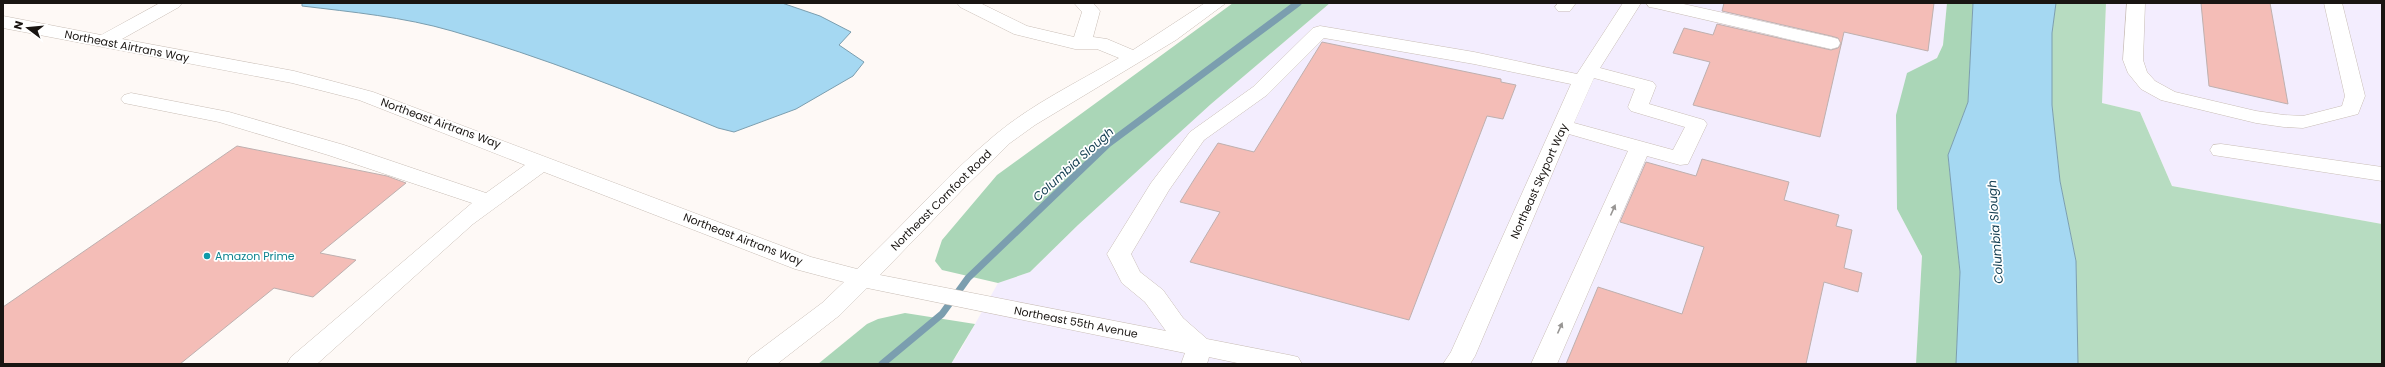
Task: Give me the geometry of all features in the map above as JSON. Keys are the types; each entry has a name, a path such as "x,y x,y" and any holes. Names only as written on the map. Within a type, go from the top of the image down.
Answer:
{"street":[{"path":"104,41 173,3"},
{"path":"966,3 1021,30 1082,43 1100,43 1134,57"},
{"path":"1082,43 1091,11 1083,3"},
{"name":"Northeast Cornfoot Road","path":"759,364 804,331 863,279 957,182 1003,139 1028,121 1134,57 1217,3"},
{"name":"Northeast Skyport Way","path":"1456,364 1465,349 1585,76 1632,3"},
{"path":"1655,3 1830,44"},
{"path":"2136,3 2133,60 2138,73 2148,85 2168,96 2256,117 2303,122 2351,110 2355,96 2333,3"},
{"name":"Northeast Airtrans Way","path":"3,22 294,78 359,94 393,105 804,263 863,279"},
{"path":"1197,355 1154,296 1130,277 1119,254 1158,188 1197,136 1260,91 1320,32 1646,86 1638,107 1697,124 1680,159 1562,126"},
{"path":"131,99 222,116 336,150 487,201"},
{"path":"1544,364 1640,147"},
{"path":"2221,150 2382,174"},
{"path":"300,364 487,201 543,162"},
{"name":"Northeast 55th Avenue","path":"863,279 985,304 1197,355 1289,364"}],"shaded area":[{"path":"1330,3 1947,3 1943,45 1937,58 1929,62 1897,209 1922,256 1916,364 951,364 998,283 1030,272 1078,225 1211,104"},
{"path":"2106,3 2382,3 2382,224 2172,186 2140,112 2102,103"}],"green space":[{"path":"1233,3 1330,3 1211,104 1078,225 1030,272 998,283 942,270 935,261 942,240 997,175"},
{"path":"1947,3 1973,3 1968,102 1948,155 1960,272 1956,364 1916,364 1922,256 1897,209 1896,115 1907,73 1937,58 1943,45"},
{"path":"2056,3 2106,3 2102,103 2140,112 2172,186 2382,224 2382,364 2078,364 2076,261 2060,181 2052,105 2052,33"},
{"path":"905,313 975,324 951,364 818,364 867,324 878,319"}],"water":[{"path":"302,3 782,3 820,16 851,32 839,45 864,62 853,76 796,109 734,132 718,128 619,88 486,41 415,22 302,6"},
{"path":"1973,3 2056,3 2052,33 2052,105 2060,181 2076,261 2078,364 1956,364 1960,272 1948,155 1968,102"}],"building":[{"path":"1724,3 1934,3 1928,51 1844,32 1820,137 1693,105 1710,62 1673,53 1684,28 1713,35 1717,24 1831,50 1838,48 1841,44 1838,38 1831,36 1722,11"},
{"path":"2201,3 2270,3 2288,104 2209,86"},
{"path":"1322,42 1501,79 1501,82 1516,85 1503,119 1487,116 1409,320 1190,262 1220,212 1180,202 1218,143 1254,152"},
{"name":"Amazon Prime","path":"237,146 387,176 406,183 320,253 356,260 313,297 274,288 180,364 3,364 3,307"},
{"path":"1702,159 1789,182 1784,200 1839,215 1836,226 1852,230 1844,268 1862,273 1858,292 1824,282 1806,364 1566,364 1598,287 1682,314 1704,247 1620,222 1646,162 1696,176"}],"waterway":[{"name":"Columbia Slough","path":"882,364 942,314 968,278 1108,144 1298,3"}],"place":[{"name":"Amazon Prime","path":"207,256"}]}
